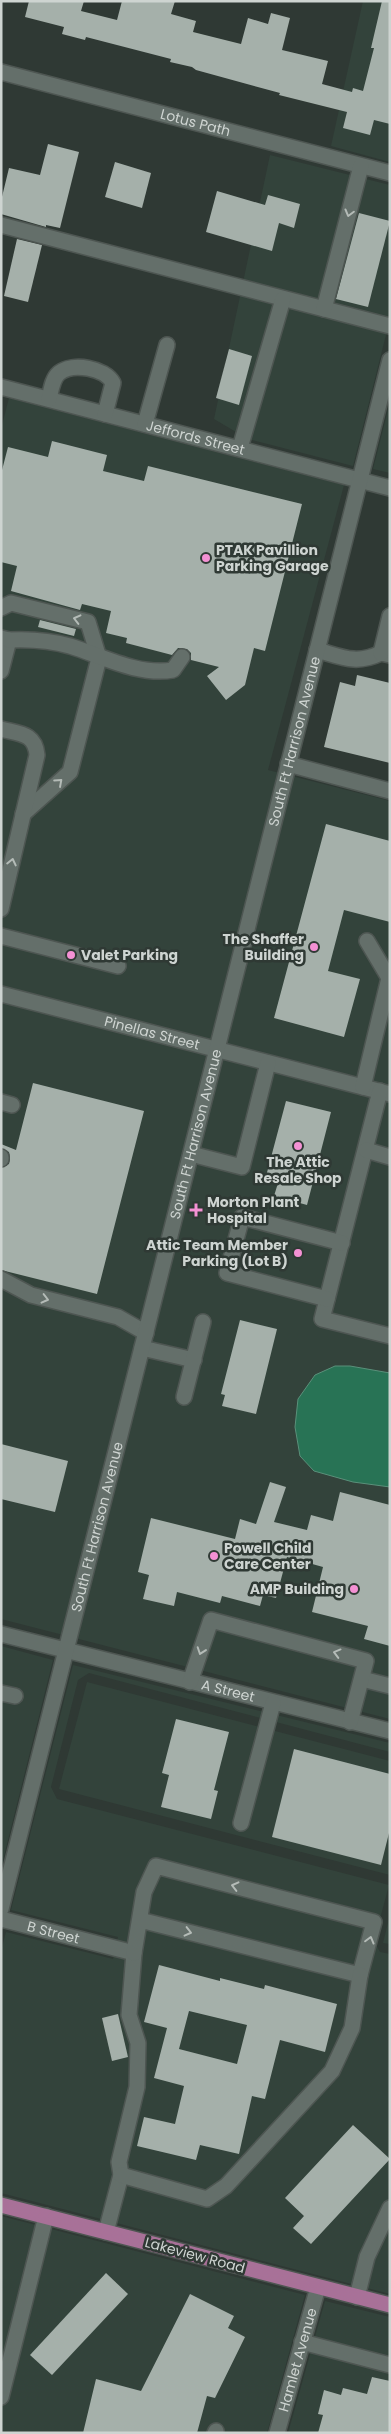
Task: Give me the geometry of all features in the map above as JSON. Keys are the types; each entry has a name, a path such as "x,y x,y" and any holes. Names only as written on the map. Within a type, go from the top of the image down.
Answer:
{"main road":[{"name":"Lakeview Road","path":"1,2205 390,2305"}],"street":[{"name":"Lotus Path","path":"1,72 390,173"},
{"path":"324,309 362,166"},
{"path":"1,225 390,326"},
{"path":"240,448 283,299"},
{"path":"145,424 167,345"},
{"name":"South Ft Harrison Avenue","path":"1,1909 390,360"},
{"path":"49,399 54,378 59,373 67,368 93,370 106,374 113,382 105,414"},
{"name":"Jeffords Street","path":"1,387 390,488"},
{"path":"1,608 11,603 88,622 99,658 70,772 24,814"},
{"path":"317,650 358,660 367,660 385,654 390,616"},
{"path":"1,671 5,639 37,638 70,646 99,658 158,673 173,670 182,658"},
{"path":"1,729 28,736 36,744 38,755 1,909"},
{"path":"288,764 390,791"},
{"path":"1,936 118,966"},
{"path":"363,1087 389,978 368,941"},
{"name":"Pinellas Street","path":"1,994 385,1093"},
{"path":"191,1154 242,1167 268,1063"},
{"path":"385,1093 366,1150 322,1319 390,1336"},
{"path":"366,1150 390,1156"},
{"path":"327,1299 227,1274 242,1217 342,1243"},
{"path":"1,1280 30,1295 118,1317 144,1340 194,1360"},
{"path":"184,1397 203,1322"},
{"path":"190,1682 211,1620 366,1661 350,1722"},
{"name":"A Street","path":"1,1634 390,1731"},
{"path":"362,1679 390,1686"},
{"path":"241,1823 273,1703"},
{"path":"106,2232 121,2176 119,2162 137,2087 138,2043 129,2015 134,1953 144,1892 156,1866 374,1922 360,1975 352,2028 332,2071 226,2186 207,2199 121,2176"},
{"name":"B Street","path":"1,1919 134,1953"},
{"path":"140,1920 360,1975"},
{"path":"356,2297 367,2257 390,2208"},
{"path":"1,2397 46,2216"},
{"name":"Hamlet Avenue","path":"277,2433 318,2287"},
{"path":"302,2342 390,2365"}],"shaded area":[{"path":"363,1 390,1 390,162 331,146"},
{"path":"270,155 390,185 390,319 353,466 248,439 214,419"},
{"name":"Morton Plant Hospital","path":"9,398 344,485 268,770 390,801 390,1719 1,1619 1,429"},
{"path":"390,402 390,473 373,469"},
{"path":"335,1366 350,1366 390,1373 390,1487 353,1482 314,1471 300,1456 295,1427 298,1399 315,1375"},
{"path":"1,1646 53,1660 1,1868"},
{"path":"73,1665 390,1743 390,1752 89,1673 78,1680 51,1787 57,1799 389,1885 374,1941 380,1952 390,1954 390,2294 1,2193 1,1951 6,1932 113,1959 118,1937 11,1910"},
{"path":"87,1682 390,1761 390,1875 59,1789"},
{"path":"390,1915 390,1944 383,1943"},
{"path":"1,2216 305,2295 267,2433 1,2433"},
{"path":"325,2301 390,2317 390,2433 288,2433"}],"building":[{"path":"29,1 84,1 81,11 117,20 122,1 175,1 171,14 196,21 193,32 241,44 248,18 268,24 271,13 290,18 282,50 328,61 322,84 352,92 353,88 363,91 374,48 371,48 382,1 390,1 390,124 374,120 370,135 343,128 347,112 279,95 280,93 170,62 171,59 86,37 85,40 62,34 64,27 25,17"},
{"path":"48,144 79,152 60,228 46,225 46,227 1,214 1,201 9,168 40,175"},
{"path":"115,162 151,173 142,208 105,197"},
{"path":"217,191 265,205 268,195 300,204 294,228 279,223 272,251 206,232"},
{"path":"359,213 390,221 368,307 336,299"},
{"path":"17,239 42,245 28,302 4,296"},
{"path":"229,349 252,356 239,405 216,398"},
{"name":"PTAK Pavillion Parking Garage","path":"52,441 107,455 103,471 144,481 148,466 302,504 265,651 254,648 245,685 226,700 207,676 219,667 191,660 191,653 187,649 178,648 172,655 126,643 127,638 106,633 111,611 82,604 80,610 11,591 17,566 1,562 1,474 8,447 48,457"},
{"path":"40,620 76,629 74,636 38,627"},
{"path":"357,675 390,683 390,763 324,747 340,682 355,686"},
{"name":"The Shaffer Building","path":"326,824 390,841 390,922 344,910 328,971 360,979 344,1037 274,1018"},
{"path":"33,1083 144,1111 97,1294 1,1270 1,1168 9,1164 10,1159 9,1152 1,1148 1,1144 16,1150"},
{"name":"The Attic Resale Shop","path":"286,1101 331,1112 307,1205 274,1196 278,1183 265,1180"},
{"path":"240,1320 277,1329 256,1414 222,1406 225,1395 221,1394"},
{"path":"1,1444 68,1461 55,1512 1,1499"},
{"path":"270,1482 286,1487 274,1522 307,1530 311,1515 333,1521 340,1492 390,1505 390,1646 364,1639 368,1626 312,1612 323,1567 287,1557 276,1598 263,1595 260,1606 222,1596 220,1603 177,1592 174,1606 143,1599 149,1575 138,1572 151,1518 235,1539 240,1519 256,1524"},
{"path":"176,1719 229,1732 214,1790 218,1791 211,1819 161,1807 169,1775 162,1773"},
{"path":"294,1749 390,1774 390,1829 381,1865 272,1837"},
{"path":"159,1965 220,1981 220,1978 264,1989 265,1985 337,2004 325,2052 280,2040 265,2099 252,2096 239,2154 200,2145 196,2160 137,2146 144,2117 175,2124 184,2086 154,2078 167,2028 144,2022","holes":["189,2011 247,2025 237,2064 179,2049"]},
{"path":"118,2014 128,2057 112,2061 102,2018"},
{"path":"353,2125 390,2159 311,2244 293,2228 304,2216 285,2198"},
{"path":"106,2273 128,2294 52,2375 30,2355"},
{"path":"190,2294 234,2316 228,2328 245,2337 215,2398 207,2396 197,2433 83,2433 96,2379 141,2391"},
{"path":"372,2377 390,2381 390,2433 318,2433 323,2415 318,2414 324,2390 341,2395 343,2388 367,2394"}],"place":[{"name":"PTAK Pavillion Parking Garage","path":"206,558"},
{"name":"The Shaffer Building","path":"314,947"},
{"name":"Valet Parking","path":"71,955"},
{"name":"The Attic Resale Shop","path":"298,1146"},
{"name":"Morton Plant Hospital","path":"196,1210"},
{"name":"Attic Team Member Parking (Lot B)","path":"298,1253"},
{"name":"Powell Child Care Center","path":"214,1556"},
{"name":"AMP Building","path":"354,1589"}]}
